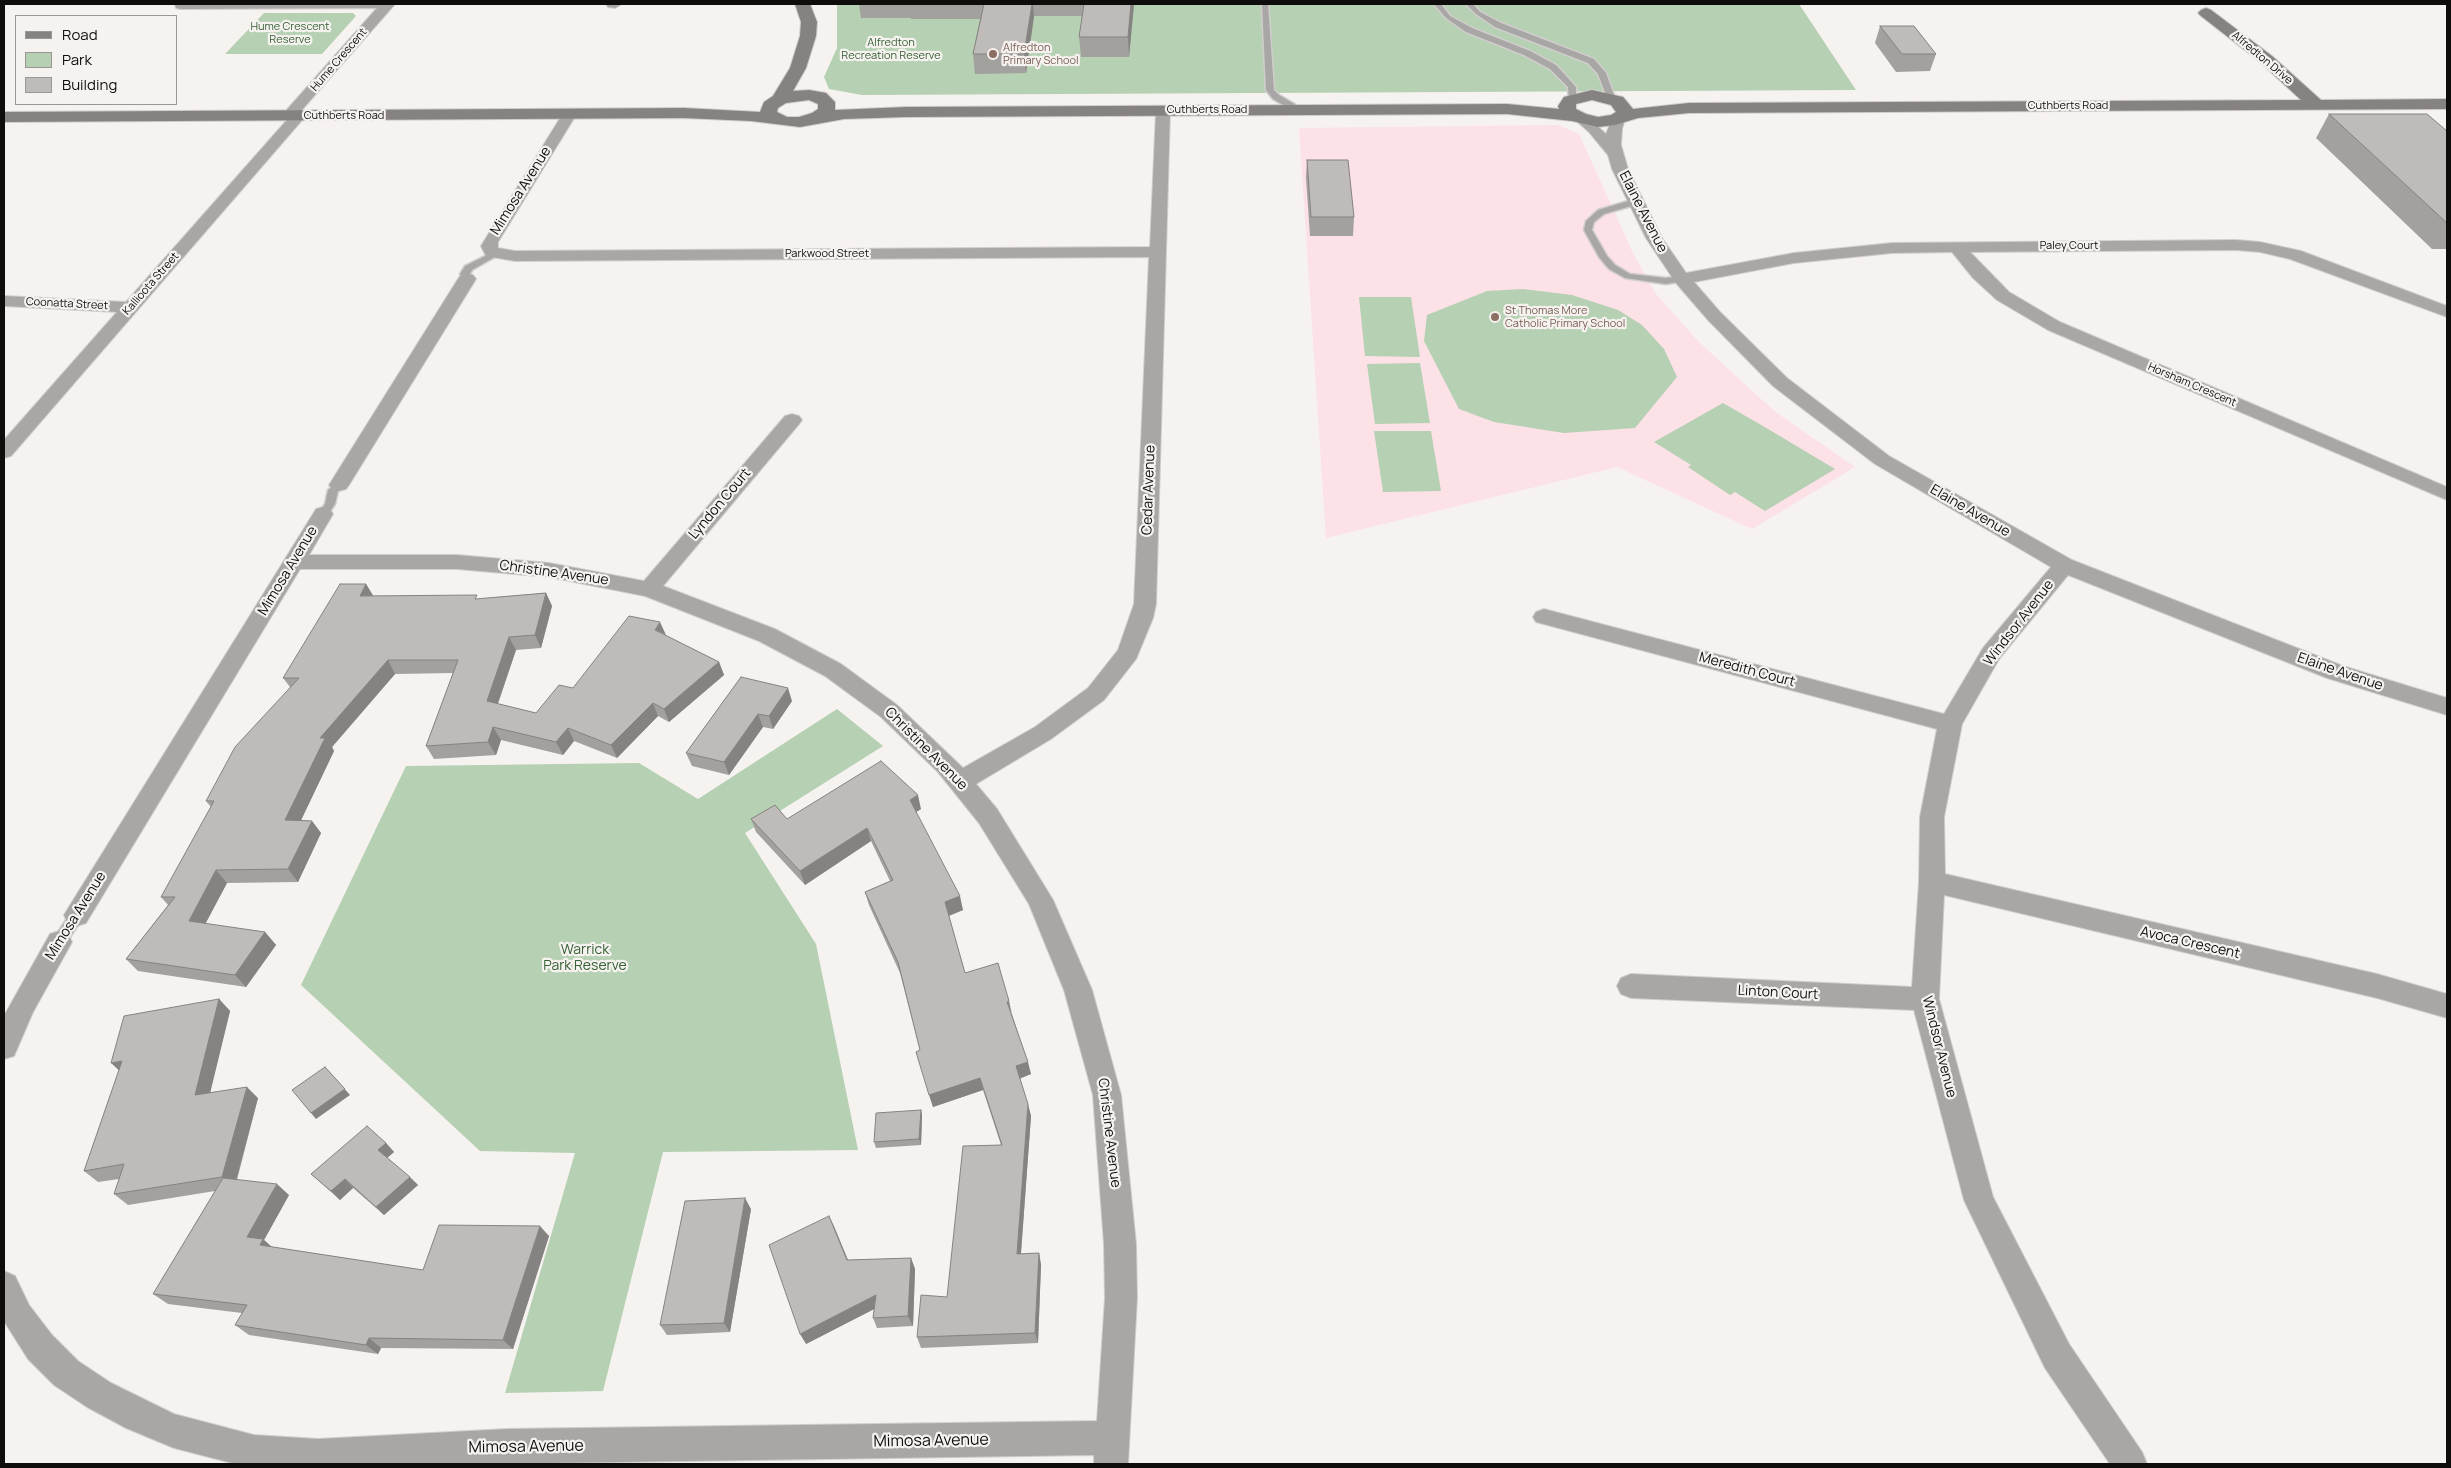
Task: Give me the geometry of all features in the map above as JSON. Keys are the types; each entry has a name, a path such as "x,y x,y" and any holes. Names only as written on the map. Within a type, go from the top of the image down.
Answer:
{"street":[{"path":"181,6 388,4"},
{"name":"Hume Crescent","path":"294,116 388,4"},
{"path":"778,120 771,117 768,112 770,106 788,89 798,68 810,27 803,4"},
{"name":"Alfredton Drive","path":"2202,8 2266,59 2316,104"},
{"name":"Alfredton Drive","path":"2202,8 2236,51 2293,105"},
{"path":"798,68 809,89 828,105 826,111 809,120"},
{"name":"Cuthberts Road","path":"684,113 745,108 801,95 822,98 847,105 906,112"},
{"name":"Cuthberts Road","path":"1574,109 1592,95 1688,108"},
{"path":"1612,99 1625,109 1626,112 1620,118"},
{"name":"Cuthberts Road","path":"4,117 684,113 758,116 796,122 844,114 906,112 1574,109 1602,122 1636,113 1688,108 2447,104"},
{"name":"Elaine Avenue","path":"1574,109 1614,152 1635,202 1654,238 1682,279 1714,316 1780,382 1882,460 2064,565 2335,672 2447,706"},
{"name":"Cedar Avenue","path":"960,781 1020,748 1084,705 1113,673 1137,635 1145,604 1164,111"},
{"name":"Mimosa Avenue","path":"496,254 490,249 490,242 568,115"},
{"name":"Kallioota Street","path":"4,452 294,116"},
{"name":"Elaine Avenue","path":"1614,152 1614,133 1620,118"},
{"name":"Paley Court","path":"1682,279 1825,254 1892,248 2236,245 2260,247 2304,258 2447,312"},
{"name":"Horsham Crescent","path":"1956,247 2003,296 2054,326 2447,494"},
{"name":"Parkwood Street","path":"496,254 525,256 1158,252"},
{"name":"Mimosa Avenue","path":"339,485 467,279"},
{"name":"Coonatta Street","path":"4,301 130,307"},
{"name":"Lyndon Court","path":"649,589 792,420"},
{"name":"Mimosa Avenue","path":"77,915 322,514"},
{"name":"Christine Avenue","path":"293,562 457,562 568,573 649,589 750,627 832,670 889,711 960,781 1000,832 1040,900 1078,990 1107,1095 1120,1244 1121,1298 1111,1451"},
{"name":"Windsor Avenue","path":"2064,565 1992,654 1950,724 1932,817 1932,882 1925,999 1979,1200 2057,1356 2130,1464"},
{"name":"Meredith Court","path":"1544,617 1950,724"},
{"name":"Avoca Crescent","path":"1932,882 2377,986 2447,1006"},
{"name":"Mimosa Avenue","path":"4,1047 22,1006 59,942"},
{"name":"Linton Court","path":"1631,986 1925,999"},
{"name":"Mimosa Avenue","path":"4,1287 18,1316 29,1331 66,1373 99,1395 174,1431 254,1452 391,1458 507,1446 1111,1451"}],"lane":[{"path":"1265,4 1270,90 1276,97 1298,110"},
{"path":"1437,4 1448,17 1469,30 1527,53 1553,67 1572,87 1574,109"},
{"path":"1469,4 1478,13 1498,25 1591,61 1602,73 1612,99"},
{"path":"1635,202 1601,212 1590,221 1588,230 1603,257 1612,267 1628,276 1666,281 1682,279"},
{"name":"Mimosa Avenue","path":"467,279 465,274 468,268 496,254"},
{"name":"Mimosa Avenue","path":"322,514 330,504 333,490 339,485"},
{"name":"Mimosa Avenue","path":"59,942 77,915"}],"shaded area":[{"name":"St Thomas More Catholic Primary School","path":"1558,125 1579,134 1633,253 1656,294 1698,341 1777,413 1855,467 1752,529 1617,467 1326,538 1299,128"}],"green space":[{"name":"Alfredton Recreation Reserve","path":"837,4 1799,4 1856,90 862,95 829,89 824,77 837,48"},
{"name":"Hume Crescent Reserve","path":"264,13 353,13 356,16 322,54 225,54"},
{"path":"1523,289 1572,295 1618,310 1642,325 1664,349 1677,377 1635,428 1564,433 1494,422 1459,409 1424,341 1427,315 1487,291"},
{"path":"1359,297 1411,297 1420,357 1365,356"},
{"path":"1420,363 1430,423 1375,424 1367,364"},
{"path":"1723,403 1835,469 1765,511 1735,492 1730,495 1688,467 1691,465 1654,442"},
{"path":"1374,431 1431,431 1441,491 1383,492"},
{"name":"Warrick Park Reserve","path":"837,709 883,746 745,833 816,944 858,1150 663,1152 603,1391 505,1393 575,1153 480,1151 301,985 406,766 639,763 698,799"}],"building":[{"path":"984,4 1032,4 1024,54 973,54"},
{"path":"1084,4 1131,4 1128,37 1079,37"},
{"path":"1880,26 1914,26 1936,54 1902,54"},
{"path":"2329,114 2427,114 2447,131 2447,223"},
{"path":"1307,160 1348,160 1354,217 1311,217"},
{"path":"340,584 366,584 360,596 477,595 475,599 546,593 535,635 509,637 487,701 536,713 559,685 573,688 629,616 660,622 655,630 719,662 664,709 653,703 611,745 568,728 556,742 493,727 488,742 426,746 458,660 388,660 320,738 325,738 285,820 312,821 288,869 216,870 189,921 265,932 235,975 126,959 175,897 161,897 214,801 206,801 235,747 299,678 283,678"},
{"path":"741,677 788,688 769,716 758,714 724,762 686,753"},
{"path":"881,761 918,795 910,800 960,896 945,902 965,973 998,963 1009,1001 1007,1002 1028,1062 1016,1066 1028,1104 1017,1254 1039,1253 1035,1333 917,1337 921,1295 947,1297 963,1146 1002,1145 980,1078 929,1095 916,1052 920,1050 898,962 865,892 893,880 867,828 800,871 751,819 775,805 787,819"},
{"path":"219,999 195,1095 247,1087 222,1177 114,1194 124,1164 84,1171 122,1061 111,1063 124,1016"},
{"path":"325,1067 345,1089 311,1113 292,1090"},
{"path":"921,1110 919,1139 874,1142 876,1113"},
{"path":"367,1126 386,1143 378,1150 410,1177 376,1207 345,1179 331,1191 311,1174"},
{"path":"223,1178 277,1184 247,1237 263,1239 260,1245 423,1270 439,1225 540,1226 503,1340 369,1338 366,1345 235,1325 247,1305 153,1294"},
{"path":"745,1198 724,1323 660,1325 685,1201"},
{"path":"829,1216 847,1260 911,1258 908,1316 873,1318 876,1295 800,1334 769,1245"}],"place":[{"name":"Alfredton Primary School","path":"993,54"},
{"name":"St Thomas More Catholic Primary School","path":"1495,317"}]}
